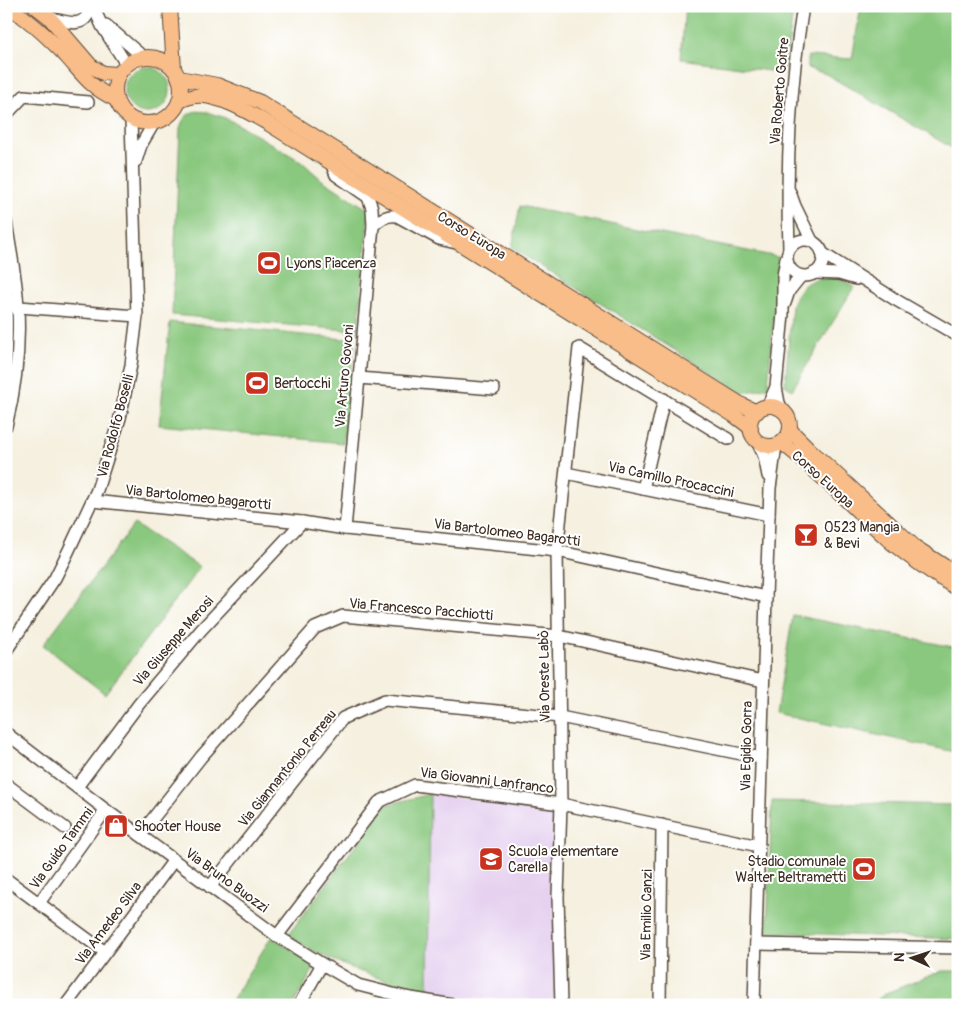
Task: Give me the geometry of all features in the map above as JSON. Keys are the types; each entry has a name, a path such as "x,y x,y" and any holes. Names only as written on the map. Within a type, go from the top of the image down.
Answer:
{"main road":[{"path":"7,6 34,24 46,35 90,84 100,92 115,99"},
{"path":"35,6 49,17 91,66 103,73 122,69 161,49 167,36 170,7"},
{"path":"170,7 176,73 181,86 179,101"},
{"path":"148,57 162,59 176,73"},
{"path":"122,69 114,90 118,106 130,119 154,123"},
{"name":"Corso Europa","path":"176,73 217,85 260,102 742,405 762,409 775,407 783,411 789,419 790,430 786,439 779,444 766,446 735,416 269,124 232,105 203,96 194,96 179,101"},
{"name":"Via Rodolfo Boselli","path":"154,123 169,115 179,101"},
{"path":"754,435 753,416 762,409"},
{"name":"Corso Europa","path":"790,430 814,455 916,547 956,569"},
{"name":"Corso Europa","path":"779,444 801,458 894,544 958,589"}],"street":[{"name":"Via Roberto Goitre","path":"783,411 779,403 776,387 783,276 788,254 787,178 793,80 803,6"},
{"path":"49,17 66,23 77,23 86,19 89,13 94,10"},
{"path":"94,10 118,36 148,57"},
{"path":"94,10 109,38 122,69"},
{"path":"6,114 24,96 88,102"},
{"name":"Via Rodolfo Boselli","path":"6,651 11,635 55,578 92,501 120,418 131,365 137,316 130,119"},
{"name":"Via Rodolfo Boselli","path":"133,177 140,145 154,123"},
{"name":"Via Arturo Govoni","path":"331,163 336,175 368,197 372,208 373,226 345,529"},
{"name":"Via Roberto Goitre","path":"787,178 795,206 812,241"},
{"path":"373,226 387,216 397,216 439,240 458,243"},
{"path":"6,222 12,307 18,352 14,394 9,406 6,426"},
{"path":"868,283 839,274 800,276 790,270 788,254 797,242 802,240 812,241 822,252 868,283 958,336"},
{"path":"814,274 822,264 822,252"},
{"name":"Via Roberto Goitre","path":"782,314 789,291 800,276"},
{"path":"12,307 137,316"},
{"name":"Via Oreste Labò","path":"561,1005 558,897 561,804 558,551 579,348 664,399"},
{"path":"359,378 494,389"},
{"name":"Via Roberto Goitre","path":"762,409 776,387"},
{"path":"643,489 664,399 728,439"},
{"name":"Via Egidio Gorra","path":"754,435 766,464 770,488"},
{"name":"Via Egidio Gorra","path":"754,1005 770,488 779,444"},
{"name":"Via Camillo Procaccini","path":"566,473 769,515"},
{"name":"Via Bartolomeo bagarotti","path":"92,501 302,522"},
{"name":"Via Bartolomeo Bagarotti","path":"302,522 345,529 558,551 766,598"},
{"name":"Via Giuseppe Merosi","path":"77,787 139,704 201,630 302,522"},
{"name":"Via Francesco Pacchiotti","path":"140,835 200,757 315,628 343,616 559,636 763,680"},
{"name":"Via Giannantonio Perreau","path":"210,887 343,718 385,700 560,716 761,758"},
{"name":"Via Bruno Buozzi","path":"6,733 106,810 277,936 322,964 358,985 405,997 453,1005"},
{"path":"6,784 65,828"},
{"name":"Via Giovanni Lanfranco","path":"277,936 379,802 415,785 561,804 760,846"},
{"name":"Via Guido Tammi","path":"39,904 106,810"},
{"name":"Via Emilio Canzi","path":"660,1005 662,825"},
{"name":"Via Amedeo Silva","path":"66,1005 174,860"},
{"path":"6,879 105,952"},
{"path":"756,944 958,948"},
{"path":"299,1005 322,964"}],"shaded area":[{"name":"Scuola elementare Carella","path":"430,794 553,808 555,1001 428,994"}],"green space":[{"path":"685,6 794,6 784,73 681,59"},
{"path":"861,6 958,6 957,151 826,74 807,68 808,56 852,59"},
{"path":"147,67 160,71 166,77 170,90 166,103 160,109 147,113 134,109 128,103 124,90 128,77 134,71"},
{"name":"Lyons Piacenza","path":"196,111 223,117 243,127 302,162 322,180 369,210 358,331 172,315 180,128 185,117"},
{"path":"520,206 778,257 768,387 743,393 512,248"},
{"path":"829,277 842,280 854,287 792,390 785,385 792,305 801,288 806,284 816,279"},
{"name":"Bertocchi","path":"170,322 355,340 343,443 159,425"},
{"path":"134,524 200,567 105,694 43,645"},
{"path":"793,615 958,648 958,738 955,752 776,713"},
{"path":"430,794 428,994 338,962 288,935 386,805"},
{"name":"Stadio comunale Walter Beltrametti","path":"772,801 958,805 958,939 767,932"},
{"path":"271,937 316,965 293,1005 229,1005"},
{"path":"942,971 958,971 958,1005 871,1005 886,993"}],"place":[{"name":"Lyons Piacenza","path":"269,263"},
{"name":"Bertocchi","path":"257,383"},
{"name":"0523 Mangia & Bevi","path":"806,535"},
{"name":"Shooter House","path":"116,826"},
{"name":"Scuola elementare Carella","path":"491,859"},
{"name":"Stadio comunale Walter Beltrametti","path":"864,869"}]}
